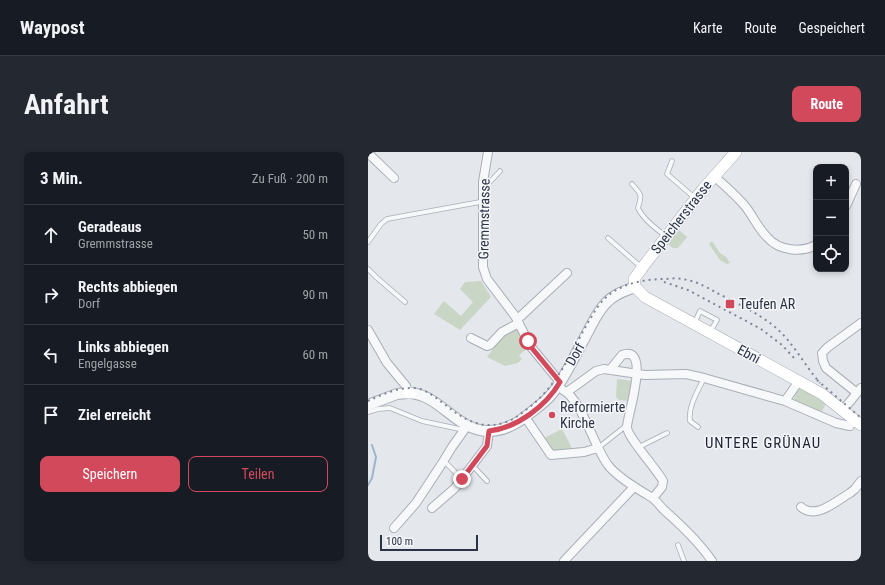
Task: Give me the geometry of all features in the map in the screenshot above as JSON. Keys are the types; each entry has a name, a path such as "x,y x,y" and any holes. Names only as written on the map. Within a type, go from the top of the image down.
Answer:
{"main road":[{"name":"Speicherstrasse","path":"635,287 634,279 642,268 695,198 736,152"},
{"name":"Ebni","path":"635,287 646,297 822,394 861,425"}],"street":[{"name":"Gremmstrasse","path":"488,152 483,182 483,267 487,279 518,321 531,347 558,384 567,392"},
{"path":"368,153 394,178"},
{"path":"714,176 746,206 767,238 774,243 794,250 804,250 813,246"},
{"path":"849,200 856,184"},
{"path":"471,338 487,346 490,345 505,330 518,321 521,316 567,273"},
{"name":"Dorf","path":"409,393 428,398 466,428 489,431 505,428 517,423 551,395 602,307 614,296 635,287"},
{"path":"843,410 859,391 826,368 822,353 861,323"},
{"path":"368,330 387,364 406,386 409,393 397,394 368,405"},
{"path":"610,370 622,355 630,354 634,358 637,374 628,428 639,447 663,481 662,487 653,498"},
{"path":"712,561 692,537 653,498 634,487 612,470 598,448 583,416 567,392 596,371 604,369 637,374 686,374 785,401 836,423 850,426"},
{"path":"785,401 799,381"},
{"path":"526,417 551,455 584,452 598,448"},
{"path":"394,528 416,503 466,428"},
{"path":"432,508 455,488 487,446 489,431"},
{"path":"801,507 806,511 818,512 850,493 861,481"},
{"path":"564,561 634,487"}],"lane":[{"path":"672,160 667,171 669,176 695,198"},
{"path":"483,182 491,181 500,171"},
{"path":"632,184 641,196 641,201 638,208 639,211 666,236"},
{"path":"368,242 381,224 387,219 480,202 483,200"},
{"path":"608,238 642,268"},
{"path":"368,269 405,302"},
{"path":"698,427 690,421 689,416 691,407 704,378"},
{"path":"368,412 390,408 422,421 466,428"},
{"path":"598,448 628,428"},
{"path":"639,447 667,433"},
{"path":"444,461 462,479"},
{"path":"472,465 487,481"},
{"path":"678,545 684,561"}],"green space":[{"path":"677,228 687,237 678,248 673,248 667,243"},
{"path":"712,241 720,253 726,257 730,263 727,264 720,260 709,244"},
{"path":"481,281 491,297 460,330 434,314 444,301 461,316 473,302 460,289 465,282"},
{"path":"519,330 528,348 519,355 522,359 518,363 505,366 487,357 505,332"},
{"path":"617,379 634,381 630,401 619,400 616,397"},
{"path":"803,387 827,401 821,414 793,401 798,389"},
{"path":"562,429 574,452 552,453 542,439"}],"waterway":[{"path":"368,485 372,478 376,457 372,445"}],"railway":[{"path":"368,401 400,389 414,388 429,393 458,414 473,422 488,425 509,421 527,409 550,387 559,375 603,300 610,294 627,285 646,280 671,278 684,279 699,284 762,317 788,340 820,383"},
{"path":"664,282 688,290 761,329 782,345 794,358"},
{"path":"817,380 861,418"}],"place":[{"name":"Teufen AR","path":"730,304"},
{"name":"Reformierte Kirche","path":"552,415"}],"district":[{"name":"UNTERE GRÜNAU","path":"763,443"}],"route":[{"path":"462,479 487,446 489,431 512,426 526,417 551,395 560,382 531,347 528,341"}]}
